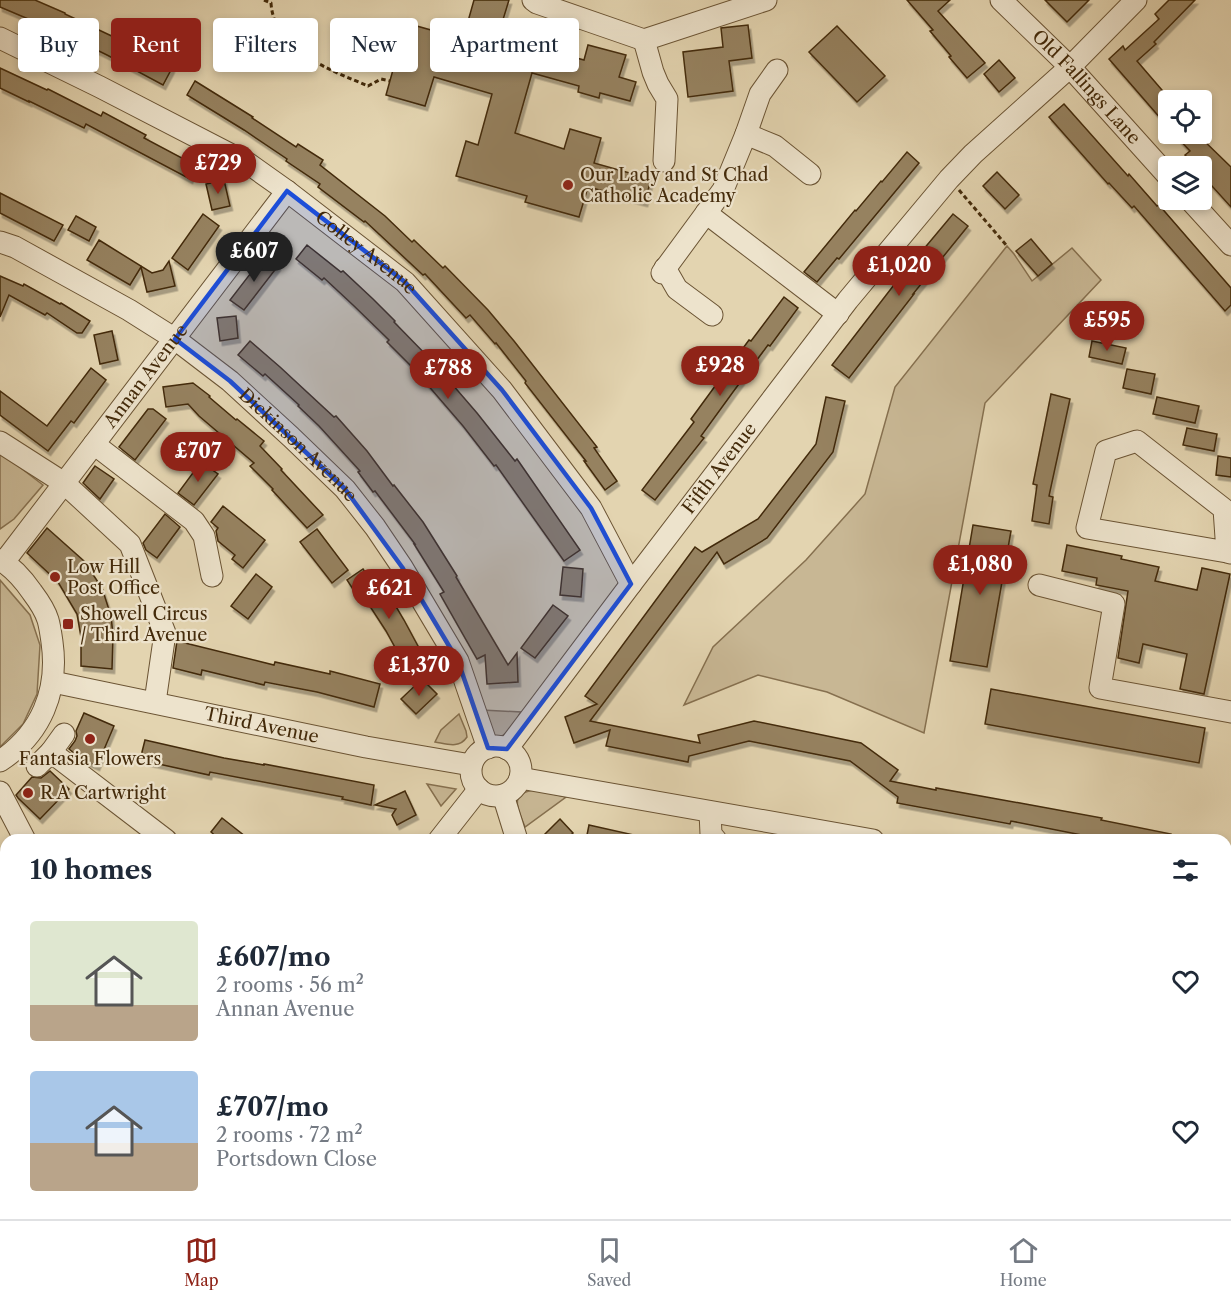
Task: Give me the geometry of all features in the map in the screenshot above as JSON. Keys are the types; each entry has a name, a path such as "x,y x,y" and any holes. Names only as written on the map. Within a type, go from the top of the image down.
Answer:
{"street":[{"path":"533,0 644,40 766,0"},
{"name":"Old Fallings Lane","path":"1001,0 1070,67 1158,165"},
{"name":"Fifth Avenue","path":"498,749 631,584 848,300 949,179 973,154 1070,67 1136,0"},
{"name":"Colley Avenue","path":"0,38 249,164 405,282 494,382 591,508 631,584"},
{"path":"644,40 658,84 667,99 664,161"},
{"path":"712,315 677,289 663,270 723,190 763,87 777,70"},
{"path":"746,134 768,142 810,174"},
{"name":"Annan Avenue","path":"2,561 287,191"},
{"path":"1199,210 1231,245"},
{"path":"706,213 838,314"},
{"name":"Dickinson Avenue","path":"0,242 15,247 129,310 175,339 230,381 345,489 375,527 402,567 458,661 498,749"},
{"path":"1137,441 1224,509 1229,552 1087,528 1106,451 1137,441"},
{"path":"0,442 64,483 130,543 165,633 155,702"},
{"path":"94,444 194,521 204,536 212,576"},
{"path":"0,761 12,753 33,729 42,714 53,682 53,651 48,620 29,587 17,572 2,561"},
{"path":"1039,585 1114,603 1100,688 1231,711"},
{"name":"Third Avenue","path":"53,682 366,747 471,765"},
{"path":"64,734 44,759 157,834"},
{"path":"498,749 514,754 520,770 519,778 510,792 490,796 478,789 472,778 471,765 481,752 498,749"},
{"path":"519,778 838,834"},
{"path":"444,834 478,789"},
{"path":"0,792 22,834"},
{"path":"503,795 515,834"},
{"path":"710,812 711,834"}],"path":[{"path":"264,0 271,3 272,16 295,49 322,66 368,86 381,79 390,81"},
{"path":"949,179 1007,246"}],"highlighted area":[{"path":"287,191 405,282 502,390 591,508 631,584 507,749 488,748 458,661 402,567 345,489 230,381 175,339"}],"shaded area":[{"path":"1007,246 1032,281 1072,248 1101,280 985,403 924,733 827,692 758,675 684,705 713,647 806,560 865,494 895,387"},
{"path":"0,452 43,485 14,519 0,529"},
{"path":"0,580 30,615 40,645 37,694 23,724 0,747"},
{"path":"482,710 521,712 507,732 495,739"},
{"path":"459,714 466,731 467,737 464,741 452,745 435,742 441,730"},
{"path":"427,784 456,789 441,806"},
{"path":"535,790 566,797 525,827 518,808 518,798"}],"building":[{"path":"0,0 35,0 73,18 26,18 0,7"},
{"path":"474,0 509,0 504,18 469,18"},
{"path":"907,0 950,0 938,11 985,63 967,78 930,31 933,30"},
{"path":"1045,0 1089,0 1067,22"},
{"path":"1169,0 1195,0 1154,42 1156,44 1137,61 1162,90 1158,90 1158,115 1109,59 1123,46 1125,50 1159,19 1155,14"},
{"path":"748,25 752,58 729,61 733,91 688,97 683,52 723,47 721,28"},
{"path":"418,26 430,30 430,72 579,72 579,59 584,60 588,45 626,55 619,77 636,82 630,101 600,93 599,98 578,92 579,86 532,73 515,133 564,149 570,129 601,138 594,163 651,179 645,202 588,187 579,217 525,202 527,196 456,176 466,141 478,145 492,94 434,77 425,106 386,95 392,72 418,72"},
{"path":"837,26 885,76 857,102 809,52"},
{"path":"99,30 111,36 111,57 99,51"},
{"path":"999,60 1015,78 999,92 984,74"},
{"path":"0,68 101,116 103,112 146,135 144,138 197,166 190,179 86,124 84,128 0,88"},
{"path":"139,72 170,72 163,85"},
{"path":"195,81 296,147 298,144 323,160 320,165 385,216 412,242 414,240 443,268 445,266 488,310 514,341 597,447 594,448 617,481 605,490 584,461 586,461 525,383 526,381 470,315 466,318 425,274 423,275 365,221 318,187 320,184 244,130 187,95"},
{"path":"1064,104 1128,176 1129,174 1158,206 1158,210 1163,210 1231,288 1231,305 1225,311 1134,206 1132,208 1108,184 1049,117"},
{"path":"1183,144 1207,144 1231,167 1231,207 1212,186 1212,156 1185,155 1190,151"},
{"path":"907,152 919,163 839,259 837,258 817,282 804,272 855,210"},
{"path":"997,172 1019,195 1005,209 983,186"},
{"path":"224,180 230,206 212,210 206,184"},
{"path":"0,193 63,225 54,241 0,213"},
{"path":"203,214 219,226 188,270 172,258"},
{"path":"953,214 968,226 849,378 832,365 897,281"},
{"path":"76,216 96,227 89,241 68,230"},
{"path":"1031,239 1052,264 1038,276 1016,251"},
{"path":"99,240 152,273 163,270 169,261 175,286 147,292 141,267 130,285 87,260"},
{"path":"307,245 341,272 343,271 395,321 433,362 515,461 517,459 580,550 564,561 496,465 494,466 427,382 353,305 324,278 322,280 296,259"},
{"path":"264,256 278,266 244,310 230,300"},
{"path":"0,276 23,286 24,284 90,321 82,333 77,333 47,313 45,315 9,295 0,317"},
{"path":"784,297 798,308 701,436 704,438 655,500 642,490 694,422 691,419 721,378"},
{"path":"236,316 238,338 220,341 217,318"},
{"path":"112,331 118,360 100,364 94,335"},
{"path":"250,341 334,417 336,416 394,485 423,522 508,665 517,653 518,682 487,684 485,655 477,659 440,594 444,592 415,544 375,491 373,492 358,472 360,471 319,426 265,374 263,376 238,355"},
{"path":"1092,341 1126,348 1122,364 1089,357"},
{"path":"91,368 106,380 74,423 71,421 48,451 0,415 0,391 47,426"},
{"path":"1127,369 1155,374 1151,394 1123,388"},
{"path":"193,383 264,441 260,446 323,515 307,528 250,466 254,463 188,404 166,407 163,387"},
{"path":"1051,394 1070,399 1049,496 1053,497 1049,524 1032,521 1037,485 1033,484"},
{"path":"826,397 845,401 833,452 767,538 724,564 717,552 590,721 700,743 698,735 754,721 861,743 898,770 890,781 1102,818 1101,820 1171,834 1077,834 897,803 898,797 850,761 749,741 689,756 688,762 606,746 610,730 574,743 565,717 597,704 585,696 695,547 702,552 758,519 816,444"},
{"path":"1157,397 1199,406 1195,423 1153,414"},
{"path":"148,409 153,409 166,419 135,460 119,447"},
{"path":"1187,428 1217,434 1214,451 1183,445"},
{"path":"1218,456 1231,458 1231,477 1216,475"},
{"path":"201,462 218,474 194,505 178,493"},
{"path":"95,466 114,479 100,499 83,483"},
{"path":"223,506 265,540 243,568 232,559 235,555 218,541 216,531 218,528 211,522"},
{"path":"165,514 180,527 157,558 146,550 143,543"},
{"path":"973,525 1011,531 987,667 950,661"},
{"path":"47,528 84,561 102,588 111,616 112,669 81,666 81,637 77,614 58,582 27,553"},
{"path":"317,529 348,570 332,583 300,542"},
{"path":"1067,545 1122,556 1121,559 1159,567 1155,581 1197,590 1202,568 1230,574 1204,694 1180,689 1187,654 1143,644 1139,663 1118,658 1128,591 1096,585 1097,578 1062,571"},
{"path":"563,567 583,569 581,597 560,595"},
{"path":"363,569 382,597 388,593 426,661 408,671 364,597 360,600 347,580"},
{"path":"256,574 272,587 248,619 231,606"},
{"path":"553,605 568,616 535,658 521,648"},
{"path":"177,641 274,665 275,662 330,674 330,671 380,684 374,707 317,692 265,682 264,685 202,670 201,675 173,668"},
{"path":"422,679 437,694 416,714 401,699"},
{"path":"991,689 1205,728 1199,763 985,724"},
{"name":"Fantasia Flowers","path":"84,713 114,726 97,766 81,759 69,749 75,741 76,731"},
{"path":"145,740 224,758 374,785 371,805 342,799 343,797 210,772 209,775 140,760"},
{"path":"50,771 69,789 40,819 16,795 32,777 41,778"},
{"path":"405,791 416,815 397,825 392,815 396,809 375,805"},
{"path":"222,818 242,834 213,834 211,832"},
{"path":"560,819 573,833 572,834 545,834"},
{"path":"589,825 630,834 587,834"}],"place":[{"name":"Our Lady and St Chad Catholic Academy","path":"568,185"},
{"name":"Low Hill Post Office","path":"55,577"},
{"name":"Showell Circus / Third Avenue","path":"68,624"},
{"name":"Fantasia Flowers","path":"90,739"},
{"name":"R A Cartwright","path":"28,793"}]}
